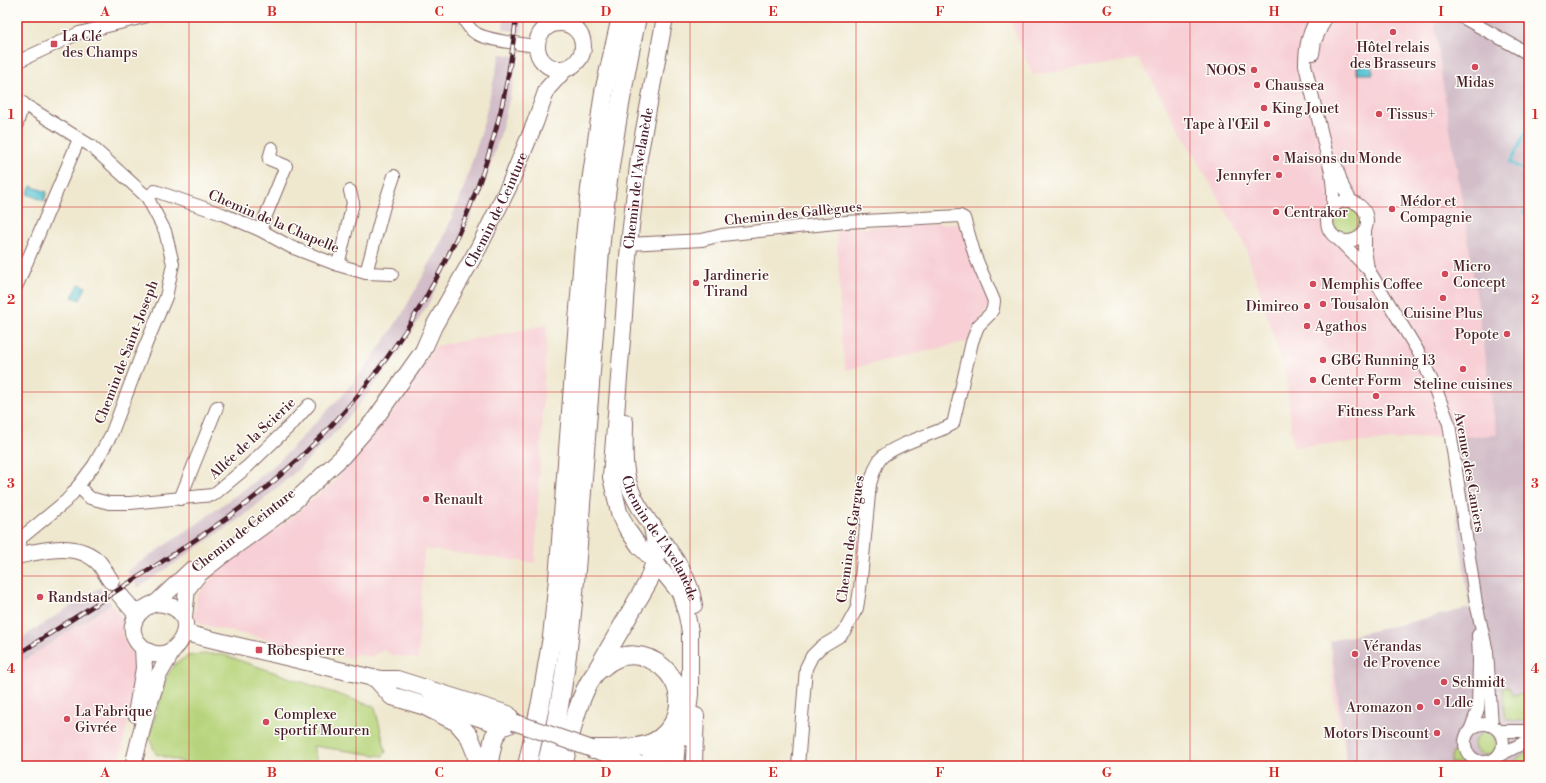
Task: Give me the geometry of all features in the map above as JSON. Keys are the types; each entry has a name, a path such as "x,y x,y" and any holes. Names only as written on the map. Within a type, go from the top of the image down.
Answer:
{"highway":[{"path":"527,766 541,702 552,637 558,579 583,257 590,189 604,92 620,17"},
{"path":"546,766 568,650 575,582 599,262 606,197 623,88 637,17"},
{"path":"563,766 573,724 582,697 648,582 655,562 656,544 653,527"},
{"path":"592,749 632,748 647,745 661,738 668,731 677,715 679,697 677,688 669,674 659,664 647,657 635,654 624,655 610,661 594,674"},
{"path":"377,679 392,696 426,706 457,722 469,736 476,754 478,766"},
{"path":"488,766 494,737 501,727 514,722"}],"main road":[{"path":"662,42 665,17"},
{"path":"662,42 674,17"},
{"path":"566,21 580,34 583,48 581,56 572,66 564,69 549,67 543,62 538,54 538,38 547,22 553,24 566,21"},
{"name":"Chemin de l'Avelanède","path":"640,766 660,756 677,744 686,730 689,712 690,632 680,594 655,562 639,546 626,529 619,512 611,477 629,244 639,157 653,78 662,42"},
{"name":"Chemin de Ceinture","path":"543,62 547,89"},
{"name":"Chemin de Ceinture","path":"184,625 187,589 199,574 285,510 342,457 375,419 423,351 434,326 479,247 509,186 535,123 547,89 564,69"},
{"name":"Chemin de l'Avelanède","path":"624,315 625,468 633,495 681,569 693,596 698,636 696,724 693,764"},
{"name":"Chemin de Ceinture","path":"156,603 199,563 281,505 333,455 368,415 434,326"},
{"path":"17,555 61,549 83,552 99,563 115,588 137,615"},
{"path":"156,603 166,603 174,607 184,625 179,645 166,653 158,654 143,648 137,642 134,634 134,626 137,615 148,605 156,603"},
{"path":"184,625 377,679 394,690 500,724 514,722 640,766"},
{"path":"125,766 143,676 143,648"},
{"path":"133,766 144,717 155,682 173,650"},
{"name":"Chemin de l'Avelanède","path":"675,766 677,744"}],"street":[{"path":"17,62 79,33 144,17"},
{"path":"463,17 466,24 477,34 537,46"},
{"path":"1317,17 1307,37 1305,65 1331,172 1333,206"},
{"path":"1326,17 1315,41 1313,49 1313,67 1337,171 1343,187 1351,201"},
{"path":"1462,17 1529,54"},
{"path":"17,124 20,101"},
{"name":"Chemin de Saint-Joseph","path":"17,555 21,538 66,501 94,465 111,434 141,356 166,297 173,264 165,232 147,196 91,146 20,101"},
{"path":"17,285 79,139"},
{"path":"260,230 286,166 269,159 272,148"},
{"path":"366,273 384,206 394,176"},
{"name":"Chemin de la Chapelle","path":"147,196 155,191 222,214 260,230 291,247 338,265 366,273 392,274"},
{"path":"338,265 353,203 350,191"},
{"path":"1351,201 1356,203 1365,212 1367,224 1365,230 1356,238 1344,241 1338,239 1330,232 1327,225 1327,218 1333,206 1341,202 1351,201"},
{"name":"Chemin des Gallègues","path":"629,244 702,240 722,235 845,222 960,216"},
{"name":"Chemin des Gargues","path":"798,766 806,668 812,656 821,647 841,635 857,608 870,484 875,470 880,459 889,451 953,424 974,336 978,326 993,309 994,302 975,256 964,218 960,216"},
{"name":"Avenue des Caniers","path":"1365,230 1365,250 1368,269"},
{"name":"Avenue des Caniers","path":"1338,239 1368,269 1419,353 1438,392 1449,424 1476,603 1487,652 1495,728"},
{"name":"Allée de la Scierie","path":"78,486 90,498 109,503 130,504 213,494 248,467 293,423 309,405"},
{"path":"180,499 217,407"},
{"name":"Avenue des Caniers","path":"1471,728 1478,709 1479,661 1476,603"},
{"path":"1529,732 1495,728 1481,724 1471,728 1465,740 1465,747 1472,762 1483,763 1496,760 1529,740"},
{"path":"1495,728 1502,736 1504,743 1496,760"}],"shaded area":[{"path":"504,17 523,17 522,33 503,29"},
{"path":"1008,17 1529,17 1529,766 1348,766 1334,698 1330,641 1470,608 1445,438 1435,437 1293,447 1286,375 1244,243 1139,59 1033,75"},
{"path":"1434,17 1529,17 1529,766 1348,766 1330,641 1470,608 1445,438 1497,435 1468,238 1442,79"},
{"path":"500,54 517,56 512,88 500,136 467,226 431,299 399,352 366,397 329,439 292,475 245,515 138,588 127,571 198,523 251,484 279,461 345,392 375,354 401,316 443,239 464,187 481,133"},
{"path":"963,223 991,301 969,341 846,370 841,339 836,229"},
{"name":"Renault","path":"547,325 535,563 424,549 418,659 392,655 384,650 370,657 356,654 349,658 212,627 201,624 194,618 197,595 223,566 290,519 338,478 339,471 393,411 435,346"},
{"path":"100,587 111,604 17,665 17,641"},
{"path":"111,604 122,619 122,634 132,654 136,684 118,766 17,766 17,665"}],"green space":[{"path":"1347,208 1356,212 1360,221 1356,230 1347,234 1338,230 1334,221 1338,212"},
{"name":"Complexe sportif Mouren","path":"221,654 375,707 386,752 383,756 313,746 318,766 196,766 156,754 149,738 167,676 176,663 188,656"},
{"path":"1509,687 1512,695 1529,692 1529,720 1514,721 1506,718 1504,711 1503,688"},
{"path":"1485,733 1493,736 1496,744 1493,752 1485,755 1477,752 1474,744 1477,736"},
{"path":"1454,751 1459,751 1463,758 1464,766 1459,766 1458,763 1451,763 1451,757"},
{"path":"1529,751 1529,766 1510,766 1520,756"}],"water":[{"path":"1372,65 1373,74 1357,74 1357,66"},
{"path":"31,186 47,192 44,201 27,194"},
{"path":"79,284 86,287 80,300 72,297"}],"waterway":[{"path":"1529,125 1510,163 1529,172"},
{"path":"1524,213 1529,203"}],"railway":[{"path":"17,655 186,546 257,495 323,435 367,385 406,330 440,272 468,211 490,148 507,83 516,17"}],"place":[{"name":"Hôtel relais des Brasseurs","path":"1393,32"},
{"name":"La Clé des Champs","path":"54,44"},
{"name":"Midas","path":"1475,67"},
{"name":"NOOS","path":"1254,70"},
{"name":"Chaussea","path":"1257,85"},
{"name":"King Jouet","path":"1264,108"},
{"name":"Tissus+","path":"1379,114"},
{"name":"Tape à l'Œil","path":"1267,124"},
{"name":"Maisons du Monde","path":"1276,158"},
{"name":"Jennyfer","path":"1279,175"},
{"name":"Médor et Compagnie","path":"1392,209"},
{"name":"Centrakor","path":"1276,212"},
{"name":"Micro Concept","path":"1445,274"},
{"name":"Jardinerie Tirand","path":"696,283"},
{"name":"Memphis Coffee","path":"1313,284"},
{"name":"Cuisine Plus","path":"1443,298"},
{"name":"Tousalon","path":"1323,304"},
{"name":"Dimireo","path":"1307,306"},
{"name":"Agathos","path":"1307,326"},
{"name":"Popote","path":"1507,334"},
{"name":"GBG Running 13","path":"1323,360"},
{"name":"Steline cuisines","path":"1463,369"},
{"name":"Center Form","path":"1313,380"},
{"name":"Fitness Park","path":"1376,396"},
{"name":"Renault","path":"426,499"},
{"name":"Randstad","path":"40,597"},
{"name":"Robespierre","path":"259,650"},
{"name":"Vérandas de Provence","path":"1355,654"},
{"name":"Schmidt","path":"1444,682"},
{"name":"Ldlc","path":"1437,702"},
{"name":"Aromazon","path":"1420,707"},
{"name":"La Fabrique Givrée","path":"67,719"},
{"name":"Complexe sportif Mouren","path":"266,722"},
{"name":"Motors Discount","path":"1437,733"}]}
